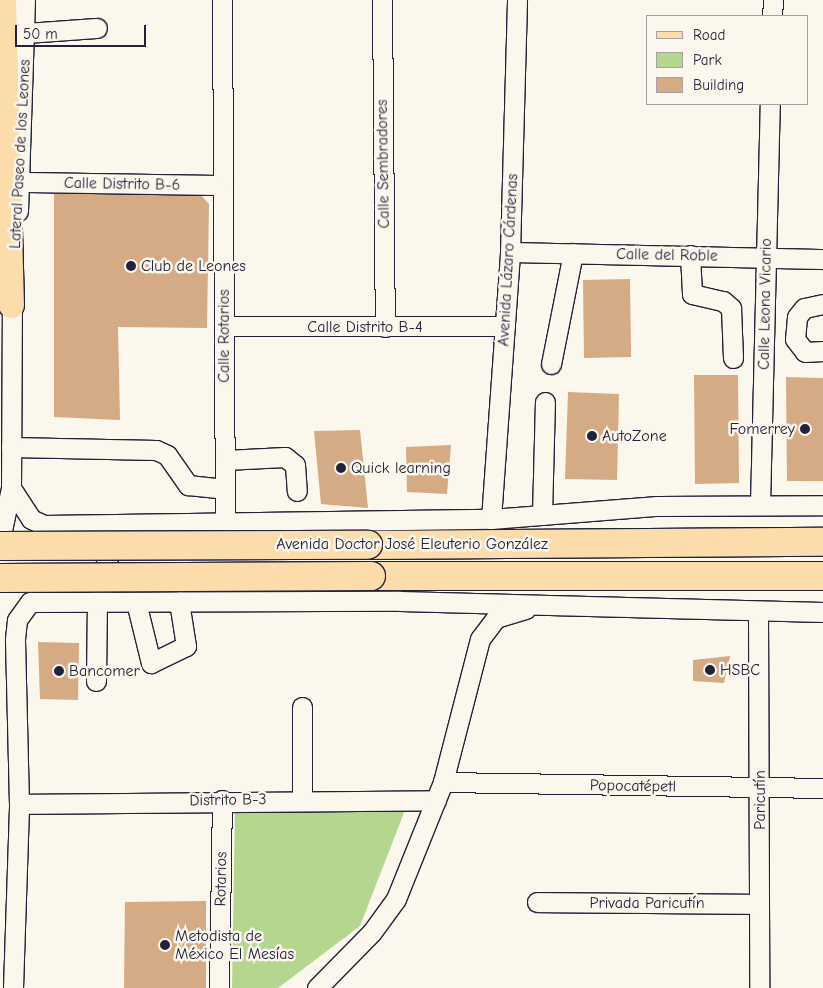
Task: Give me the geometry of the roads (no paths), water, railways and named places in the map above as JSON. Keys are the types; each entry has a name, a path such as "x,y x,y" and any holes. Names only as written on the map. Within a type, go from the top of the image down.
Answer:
{"highway":[{"path":"786,542 823,529"},
{"name":"Avenida Doctor José Eleuterio González","path":"0,546 823,542"},
{"name":"Avenida Doctor José Eleuterio González","path":"0,578 821,576"}],"main road":[{"path":"3,0 11,305"}],"street":[{"name":"Lateral Paseo de los Leones","path":"0,540 11,488 11,305 21,182 25,0"},
{"name":"Calle Rotarios","path":"222,0 225,523"},
{"name":"Calle Sembradores","path":"382,0 385,327"},
{"name":"Avenida Lázaro Cárdenas","path":"491,519 510,252 517,0"},
{"path":"772,15 773,0"},
{"path":"25,33 97,28"},
{"name":"Calle Leona Vicario","path":"760,505 770,105"},
{"name":"Calle Distrito B-6","path":"21,182 223,185"},
{"name":"Calle del Roble","path":"510,252 823,259"},
{"path":"550,364 572,253"},
{"path":"690,256 692,294 723,301 731,308 733,358"},
{"path":"823,304 804,308 797,317 795,339 805,352 823,351"},
{"name":"Calle Distrito B-4","path":"224,326 505,326"},
{"path":"542,515 545,402"},
{"path":"11,447 156,450 167,455 188,486 225,488"},
{"path":"225,460 285,457 295,465 297,491"},
{"path":"11,488 31,519 44,525 491,519 657,506 823,505"},
{"path":"188,602 178,593 168,574 168,552 177,534 197,523"},
{"path":"85,525 98,536 109,567 97,602 96,681"},
{"path":"13,988 20,804 17,620 30,602 549,604 758,612 823,612"},
{"path":"136,602 151,663 186,646 188,602"},
{"path":"317,988 372,932 396,899 443,782 480,639 487,625 512,612 549,604"},
{"name":"Paricutín","path":"758,612 760,788 759,988"},
{"path":"302,706 302,800"},
{"name":"Popocatépetl","path":"443,782 823,788"},
{"name":"Distrito B-3","path":"20,804 222,800 436,800"},
{"name":"Rotarios","path":"219,988 222,800"},
{"name":"Privada Paricutín","path":"537,902 758,904"}],"place":[{"name":"Club de Leones","path":"131,266"},
{"name":"Fomerrey","path":"805,429"},
{"name":"AutoZone","path":"592,436"},
{"name":"Quick learning","path":"341,468"},
{"name":"HSBC","path":"710,670"},
{"name":"Bancomer","path":"59,671"},
{"name":"Metodista de México El Mesías","path":"165,945"}]}
